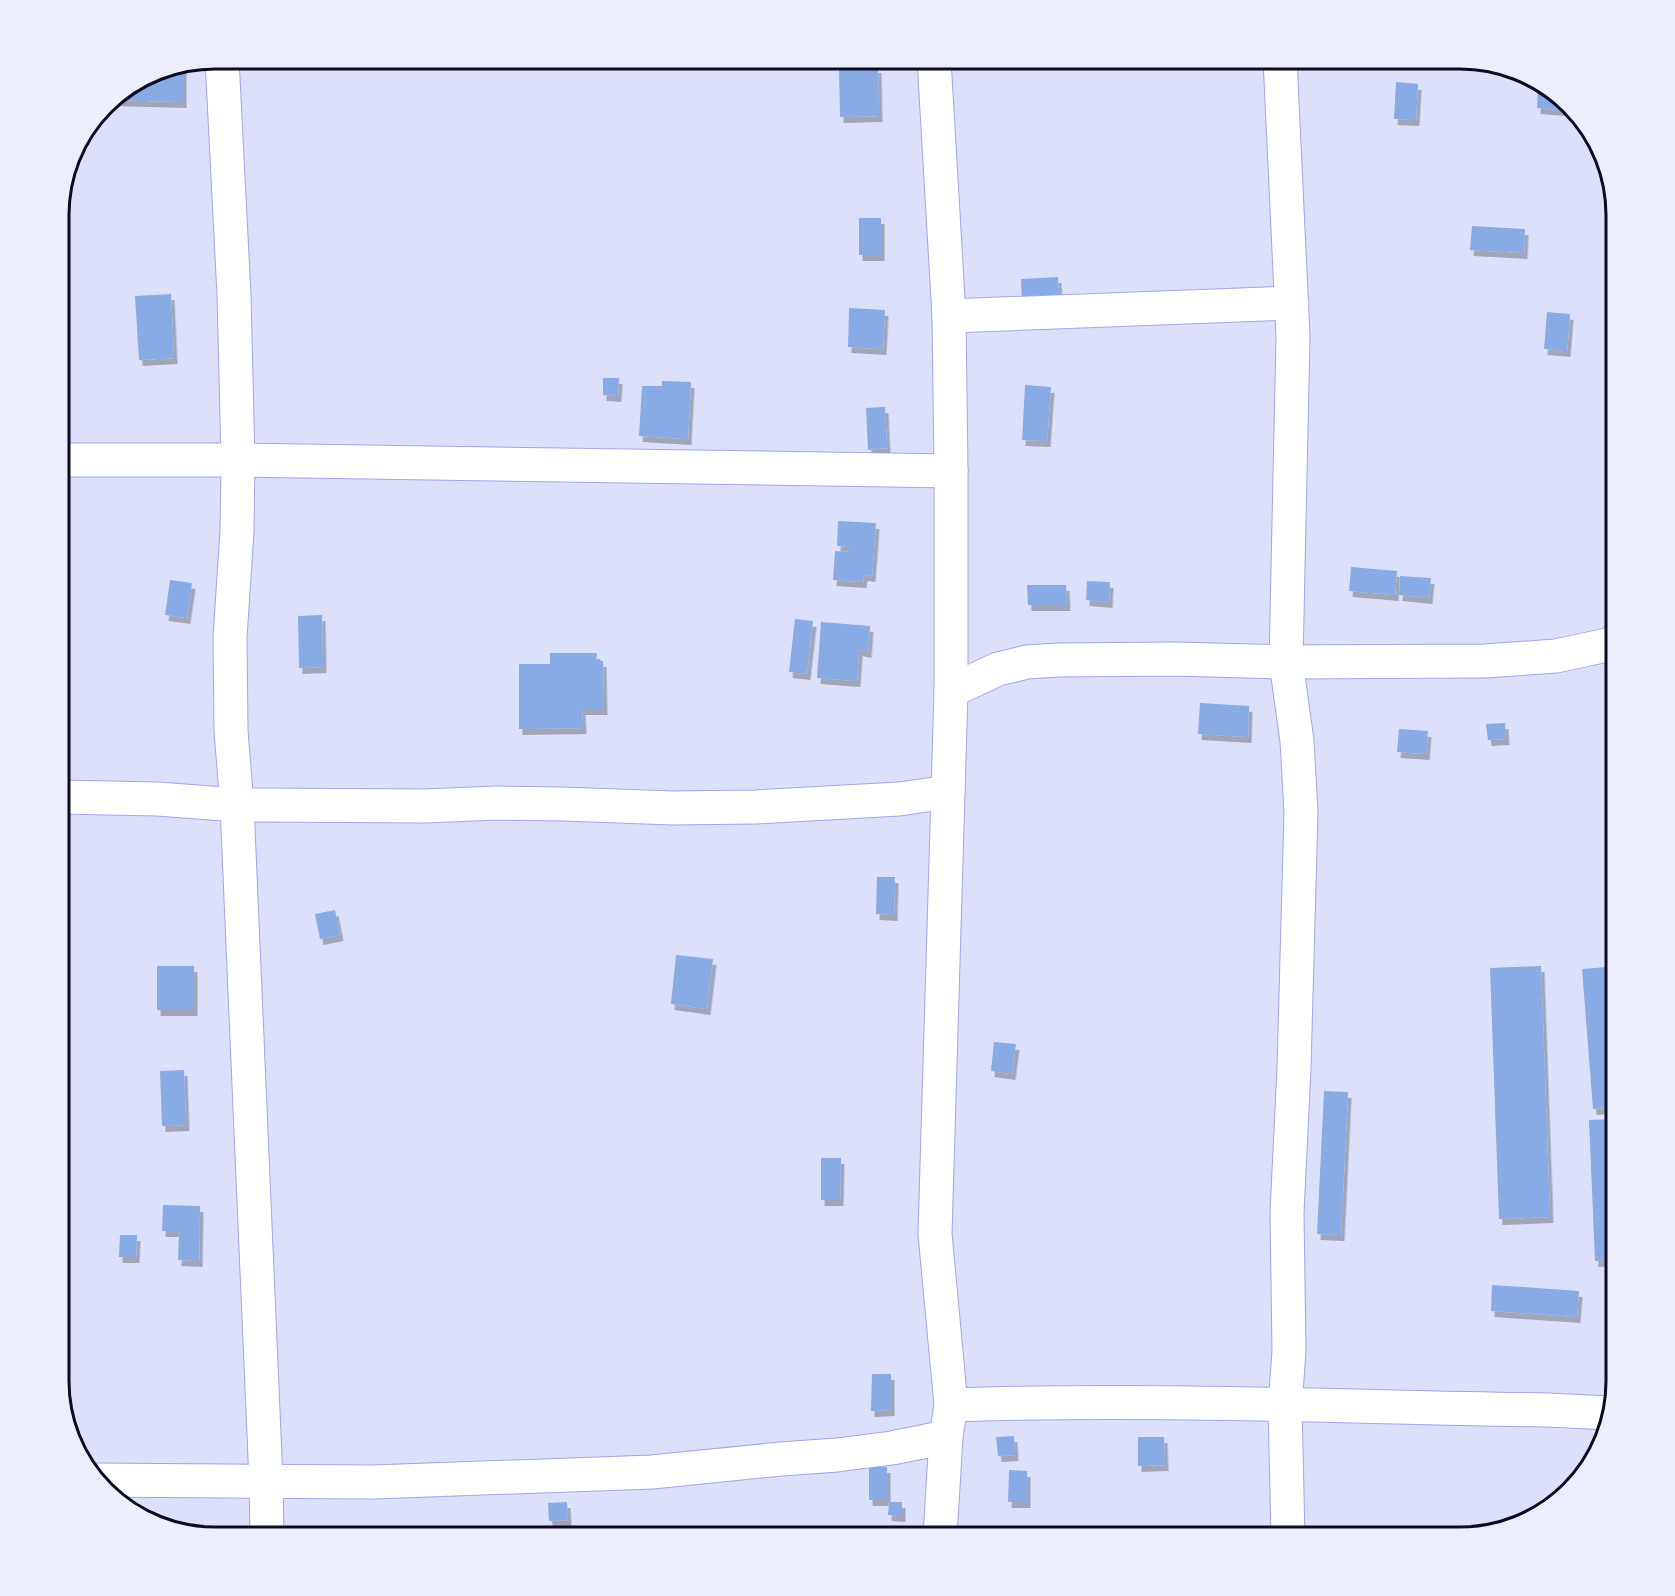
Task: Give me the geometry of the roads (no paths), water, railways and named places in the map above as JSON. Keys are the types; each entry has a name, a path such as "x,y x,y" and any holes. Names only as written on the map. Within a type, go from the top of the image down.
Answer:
{"street":[{"path":"223,69 234,295 238,460 237,531 230,637 231,730 237,805 267,1527"},
{"path":"935,69 949,316 951,471 951,692 934,1234 949,1421 941,1527"},
{"path":"1280,69 1293,348 1286,662 1297,741 1301,812 1294,1068 1287,1213 1290,1351 1285,1406 1288,1527"},
{"path":"949,316 1292,303"},
{"path":"69,460 238,460 951,471"},
{"path":"951,692 998,669 1027,662 1175,659 1286,662 1485,661 1556,656 1606,645"},
{"path":"69,797 158,799 237,805 424,806 497,803 673,808 754,807 899,799 948,792"},
{"path":"108,1480 373,1482 652,1472 892,1448 949,1421 1024,1403 1162,1402 1602,1413"}]}
